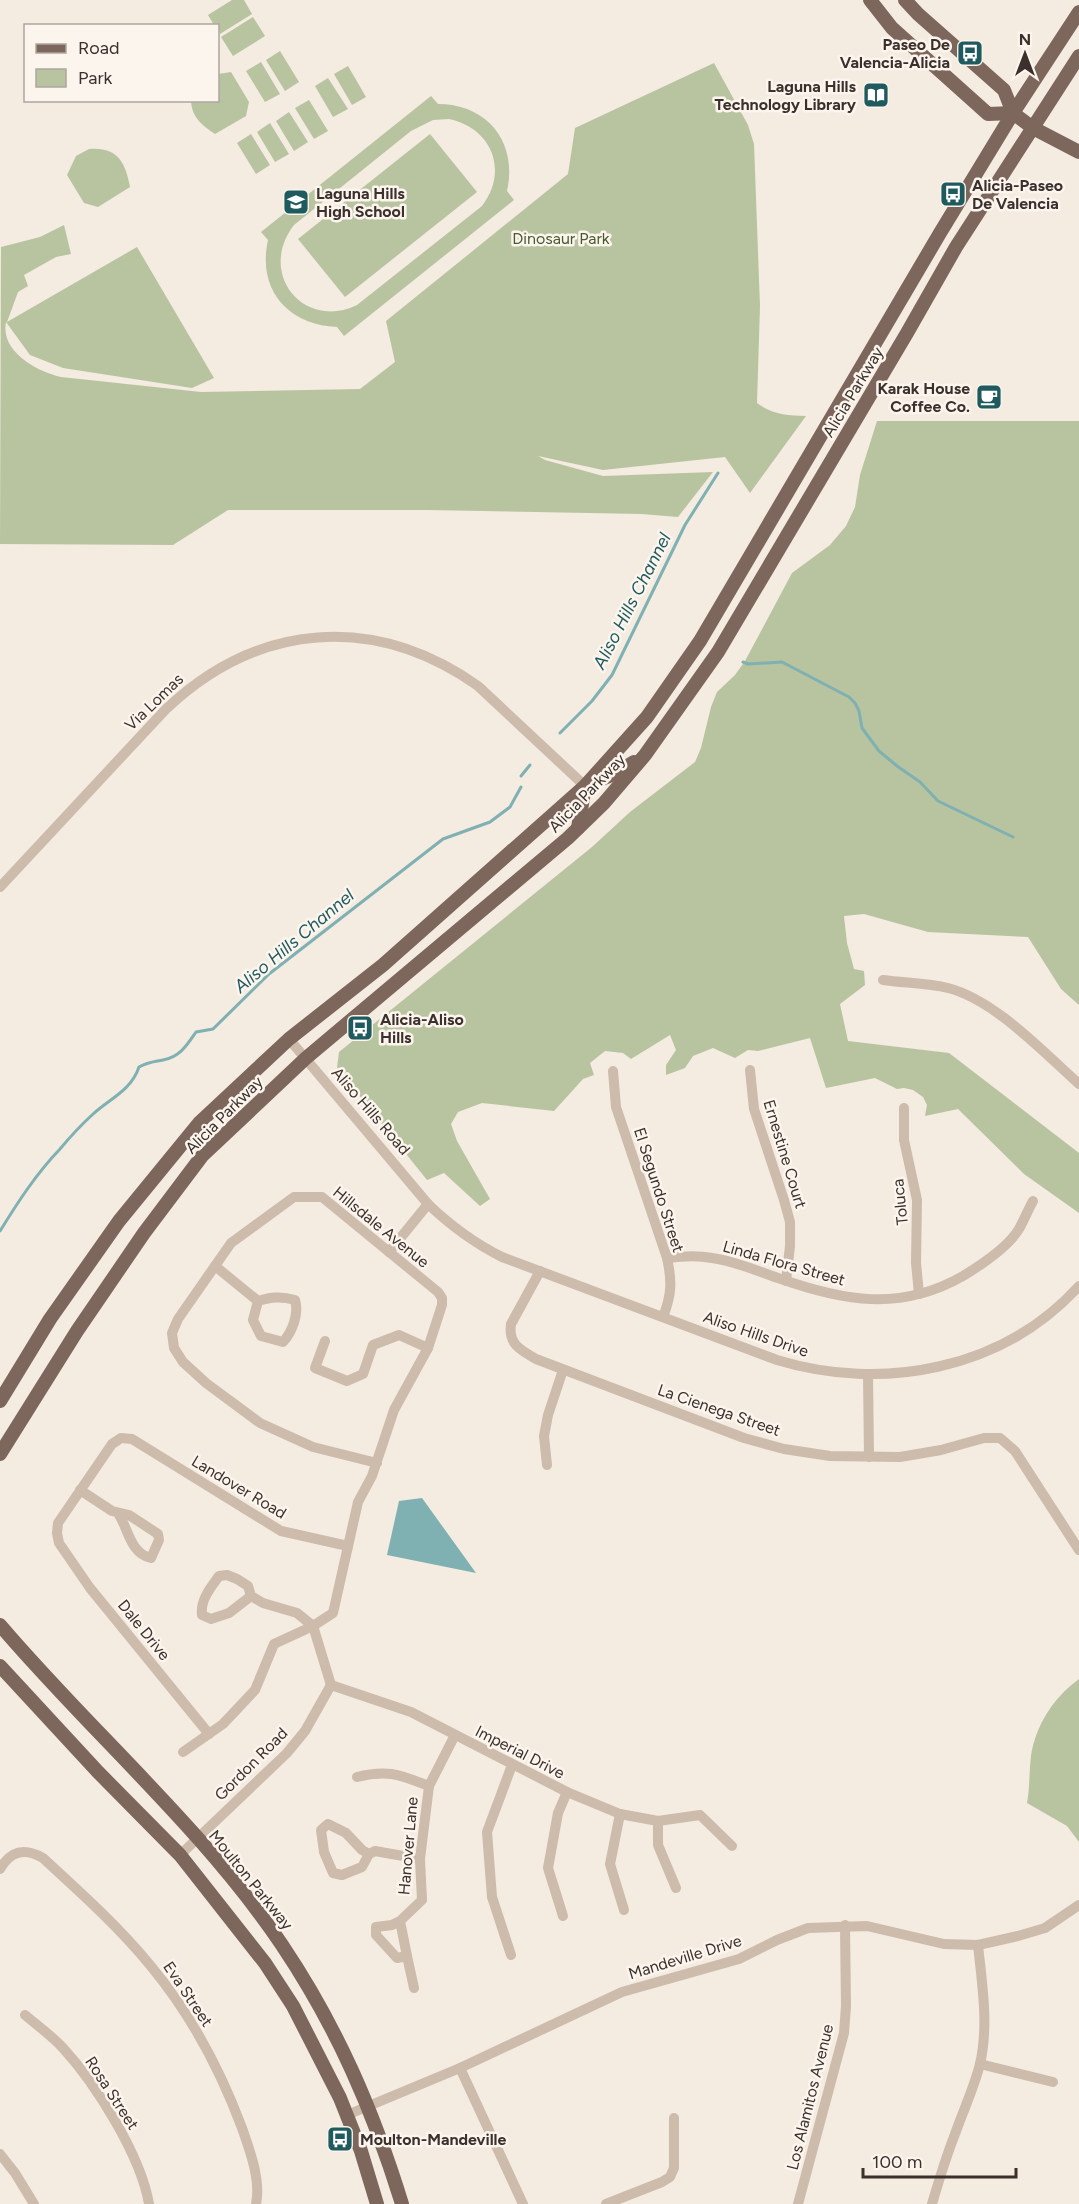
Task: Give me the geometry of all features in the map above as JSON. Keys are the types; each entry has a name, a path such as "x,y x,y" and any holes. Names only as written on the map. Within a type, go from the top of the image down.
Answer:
{"main road":[{"path":"870,0 892,28 988,114 1013,113"},
{"path":"905,0 1004,90 1013,113 1033,128 1079,152"},
{"name":"Alicia Parkway","path":"0,1401 50,1319 119,1221 200,1122 289,1039 383,965 585,786 647,717 700,641 1013,113 1079,12"},
{"name":"Alicia Parkway","path":"0,1454 77,1331 144,1233 202,1156 306,1058 578,829 604,803 645,754 718,652 956,247 1079,56"},
{"path":"888,322 907,333"},
{"path":"578,829 585,786 614,774 645,754"},
{"name":"Moulton Parkway","path":"0,1626 196,1839 232,1880 282,1945 348,2058 369,2107 402,2204"},
{"path":"0,1666 98,1772 180,1855 259,1954 288,1997 317,2050 361,2151 377,2204"}],"street":[{"name":"Via Lomas","path":"0,887 186,689 236,658 286,642 326,637 359,638 392,644 434,660 459,673 478,687 585,786"},
{"path":"883,980 948,988 977,999 1079,1084"},
{"name":"Aliso Hills Road","path":"289,1039 428,1204"},
{"name":"Ernestine Court","path":"750,1070 754,1109 790,1222 786,1281"},
{"name":"El Segundo Street","path":"612,1071 616,1107 667,1258 671,1278 670,1299 663,1317"},
{"name":"Toluca","path":"904,1108 904,1140 917,1200 916,1263 919,1294"},
{"name":"Hillsdale Avenue","path":"215,1266 231,1243 294,1197 322,1197 438,1292 442,1305 428,1348"},
{"name":"Linda Flora Street","path":"667,1258 694,1256 715,1258 824,1293 858,1300 891,1299 919,1294 948,1285 975,1269 1018,1232 1033,1201"},
{"path":"389,1252 428,1204"},
{"name":"Aliso Hills Drive","path":"428,1204 452,1227 474,1243 502,1257 777,1360 807,1369 868,1375 910,1373 957,1362 998,1346 1035,1324 1068,1298 1079,1286"},
{"path":"258,1301 215,1266 178,1319 172,1333 174,1348 183,1362 206,1383 260,1423 313,1447 377,1463"},
{"name":"La Cienega Street","path":"540,1271 511,1324 510,1333 514,1344 520,1350 563,1370 744,1438 784,1449 830,1456 900,1457 941,1450 984,1438 1000,1438 1015,1452 1079,1550"},
{"path":"271,1297 286,1297 295,1300 297,1309 289,1335 283,1342 261,1336 254,1320 258,1301 271,1297"},
{"path":"183,1752 223,1724 255,1690 274,1644 313,1626 333,1613 358,1502 377,1463 394,1410 428,1348 399,1335 373,1345 363,1374 347,1381 315,1368 325,1341"},
{"path":"548,1465 544,1436 548,1415 563,1370"},
{"path":"868,1375 869,1457"},
{"name":"Landover Road","path":"80,1490 112,1444 121,1438 132,1439 281,1531 348,1546"},
{"path":"80,1490 118,1513"},
{"name":"Dale Drive","path":"80,1490 58,1523 59,1543 90,1588 209,1734"},
{"path":"251,1596 229,1613 211,1619 202,1615 201,1609 208,1591 219,1576 226,1575 237,1579 248,1586 251,1596 263,1603 297,1613 313,1626 331,1685"},
{"name":"Gordon Road","path":"180,1855 287,1753 305,1731 331,1685"},
{"name":"Imperial Drive","path":"331,1685 411,1712 567,1792 621,1814 658,1821 700,1815 732,1846"},
{"name":"Hanover Lane","path":"407,1956 397,1958 376,1935 376,1927 392,1925 400,1921 422,1900 420,1859 429,1786 455,1735"},
{"path":"511,1955 492,1897 487,1832 512,1765"},
{"path":"357,1777 374,1773 396,1773 429,1786"},
{"path":"563,1916 548,1868 558,1813 567,1792"},
{"path":"621,1814 610,1864 624,1910"},
{"path":"658,1821 658,1845 676,1888"},
{"path":"369,1854 346,1833 328,1824 321,1830 324,1852 333,1873 342,1875 362,1867 369,1854 375,1851 420,1859"},
{"name":"Eva Street","path":"0,1869 11,1855 20,1851 32,1852 43,1858 102,1912 150,1965 180,2005 209,2053 229,2093 247,2142 258,2193 256,2204"},
{"name":"Mandeville Drive","path":"346,2115 460,2068 622,1992 738,1959 808,1928 845,1925 883,1928 944,1944 978,1945 1045,1928 1079,1905"},
{"path":"400,1921 414,1988"},
{"name":"Los Alamitos Avenue","path":"798,2204 844,2033 845,1925"},
{"path":"932,2204 941,2172 980,2064 984,2037 984,2012 978,1945"},
{"name":"Rosa Street","path":"25,2015 63,2048 88,2080 138,2165 149,2204"},
{"path":"980,2064 1053,2082"},
{"path":"460,2068 523,2204"},
{"path":"606,2204 670,2177 674,2168 674,2118"},
{"path":"0,2154 34,2204"}],"green space":[{"path":"232,0 244,0 252,14 220,34 219,24 213,24 208,15"},
{"path":"253,17 265,36 233,56 221,37"},
{"path":"280,51 299,82 285,91 266,60"},
{"path":"261,62 280,94 265,102 246,71"},
{"name":"Dinosaur Park","path":"714,63 748,125 754,144 760,306 757,403 786,415 806,416 750,493 725,457 603,470 538,456 603,476 713,472 678,517 642,514 428,510 228,510 173,545 0,544 1,247 40,237 64,225 71,254 56,257 24,275 28,286 18,292 7,322 137,247 214,378 192,388 63,368 30,355 6,322 9,343 23,359 42,371 61,377 201,392 360,389 395,362 386,321 568,174 575,128"},
{"path":"348,66 366,97 352,105 334,74"},
{"path":"231,72 249,102 246,116 215,134 196,117 191,102 219,102 219,74"},
{"path":"328,78 348,109 333,117 315,86"},
{"path":"431,96 438,104 456,106 485,119 503,142 508,157 507,191 514,200 344,336 337,327 304,320 280,302 267,274 268,240 261,232","holes":["449,119 476,131 485,141 492,153 495,165 490,193 482,206 357,305 337,311 319,310 304,304 291,293 283,278 281,261 284,243 294,225 411,131 433,120"]},
{"path":"309,100 328,131 314,139 295,108"},
{"path":"289,112 308,142 294,151 276,121"},
{"path":"270,123 289,154 275,162 257,132"},
{"path":"251,134 270,165 256,174 237,143"},
{"path":"430,134 477,192 345,297 298,239"},
{"path":"89,149 107,151 118,158 126,170 130,187 98,207 84,203 67,175 76,156"},
{"path":"877,421 1079,421 1079,1005 1061,989 1028,937 928,932 864,914 844,916 847,943 854,969 864,971 865,985 840,1004 848,1041 949,1053 1079,1153 1079,1213 1024,1174 958,1109 925,1116 927,1105 923,1097 913,1090 897,1089 875,1078 826,1088 810,1038 758,1051 748,1050 735,1058 713,1048 693,1056 685,1068 666,1075 666,1065 676,1050 670,1035 631,1059 623,1053 605,1051 590,1063 594,1075 583,1079 554,1111 482,1103 458,1112 451,1124 457,1141 490,1199 480,1206 444,1173 427,1180 337,1068 339,1052 592,847 630,812 695,762 717,692 735,675 745,661 792,573 830,545 846,526 855,507 860,475"},
{"path":"1079,1679 1079,1842 1067,1826 1027,1803 1031,1756 1037,1734 1047,1713 1061,1695"}],"water":[{"path":"422,1498 476,1573 387,1555 399,1501"}],"waterway":[{"name":"Aliso Hills Channel","path":"560,733 592,701 612,675 685,525 718,473"},
{"path":"743,662 748,664 782,662 849,697 859,711 862,728 879,751 920,782 938,801 1013,837"},
{"name":"Aliso Hills Channel","path":"521,776 530,765"},
{"name":"Aliso Hills Channel","path":"0,1231 43,1168 88,1119 125,1089 139,1067 174,1056 182,1050 196,1032 213,1029 269,974 443,839 490,822 510,807 521,787"}],"place":[{"name":"Paseo De Valencia-Alicia","path":"970,53"},
{"name":"Laguna Hills Technology Library","path":"876,95"},
{"name":"Alicia-Paseo De Valencia","path":"953,194"},
{"name":"Laguna Hills High School","path":"296,202"},
{"name":"Karak House Coffee Co.","path":"989,397"},
{"name":"Alicia-Aliso Hills","path":"360,1028"},
{"name":"Moulton-Mandeville","path":"340,2139"}]}
